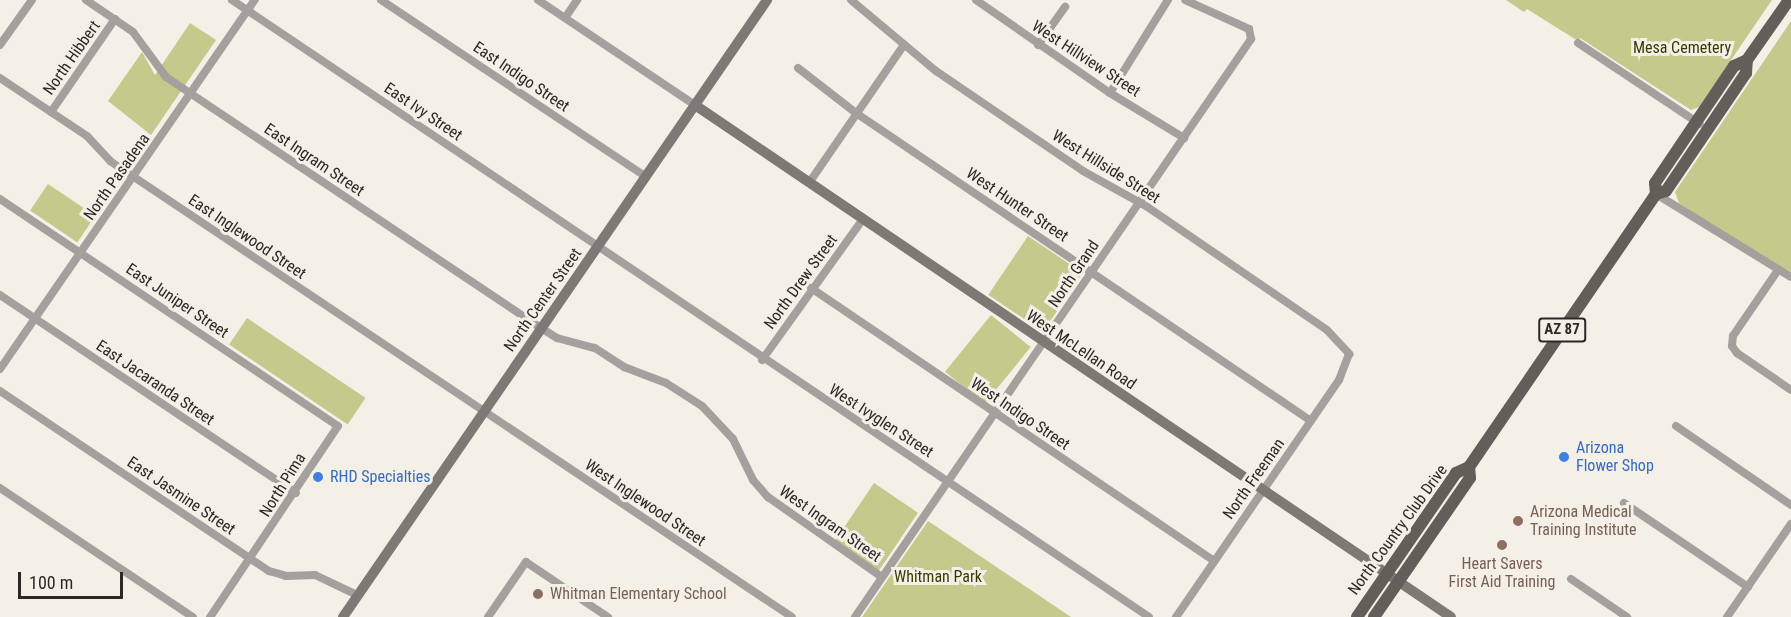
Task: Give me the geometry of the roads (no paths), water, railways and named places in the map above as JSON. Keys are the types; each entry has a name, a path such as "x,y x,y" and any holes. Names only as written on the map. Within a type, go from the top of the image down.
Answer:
{"main road":[{"name":"North Country Club Drive","path":"1656,194 1654,183 1734,66 1747,60 1789,0"},
{"name":"North Country Club Drive","path":"1357,617 1456,473 1469,467 1656,194 1666,191 1746,74 1747,60"},
{"name":"North Country Club Drive","path":"1374,617 1470,478 1469,467"}],"street":[{"path":"0,45 32,0"},
{"name":"East Ingram Street","path":"86,0 141,39 166,77 541,328"},
{"name":"East Ivy Street","path":"232,0 598,246"},
{"name":"North Pasadena","path":"0,369 255,0"},
{"name":"East Indigo Street","path":"381,0 646,177"},
{"path":"538,0 695,105"},
{"path":"565,18 577,0"},
{"name":"North Center Street","path":"343,617 767,0"},
{"name":"West Hillside Street","path":"850,0 936,71 1074,164 1140,202 1327,330 1349,354"},
{"name":"West Hillview Street","path":"976,0 1110,93 1184,138"},
{"path":"1110,93 1168,0"},
{"name":"North Grand","path":"855,617 1184,138 1252,33 1185,0"},
{"path":"1038,45 1065,7"},
{"name":"North Hibbert","path":"51,112 115,19"},
{"path":"1578,43 1708,130"},
{"path":"809,183 904,45"},
{"name":"West Hunter Street","path":"798,68 856,113 1311,421"},
{"name":"East Inglewood Street","path":"0,78 87,136 110,161 484,412"},
{"name":"West McLellan Road","path":"695,105 1451,617"},
{"path":"1656,194 1791,278"},
{"name":"East Juniper Street","path":"0,199 338,426"},
{"name":"North Drew Street","path":"762,360 862,219"},
{"name":"West Ivyglen Street","path":"598,246 762,360 948,481 1149,617"},
{"path":"1778,270 1733,336 1732,346 1737,353 1791,390"},
{"name":"West Indigo Street","path":"811,288 1214,561"},
{"name":"East Jacaranda Street","path":"0,295 296,493"},
{"name":"West Ingram Street","path":"541,328 557,338 595,348 624,368 666,383 702,406 733,439 753,480 774,503 882,577"},
{"name":"North Freeman","path":"1176,617 1339,380 1349,354"},
{"name":"East Jasmine Street","path":"0,391 269,571 286,576 315,575 334,581 357,596"},
{"name":"West Inglewood Street","path":"484,412 792,617"},
{"name":"North Pima","path":"210,617 296,493 338,426"},
{"path":"1676,426 1791,504"},
{"path":"0,488 193,617"},
{"path":"1624,503 1748,587"},
{"path":"1727,617 1791,524"},
{"path":"488,617 526,562 608,617"},
{"path":"1571,579 1627,617"}],"place":[{"name":"Arizona Flower Shop","path":"1564,457"},
{"name":"RHD Specialties","path":"318,477"},
{"name":"Arizona Medical Training Institute","path":"1518,521"},
{"name":"Heart Savers First Aid Training","path":"1502,545"},
{"name":"Whitman Elementary School","path":"538,594"}],"park label":[{"name":"Mesa Cemetery","path":"1682,48"},
{"name":"Whitman Park","path":"938,577"}]}
